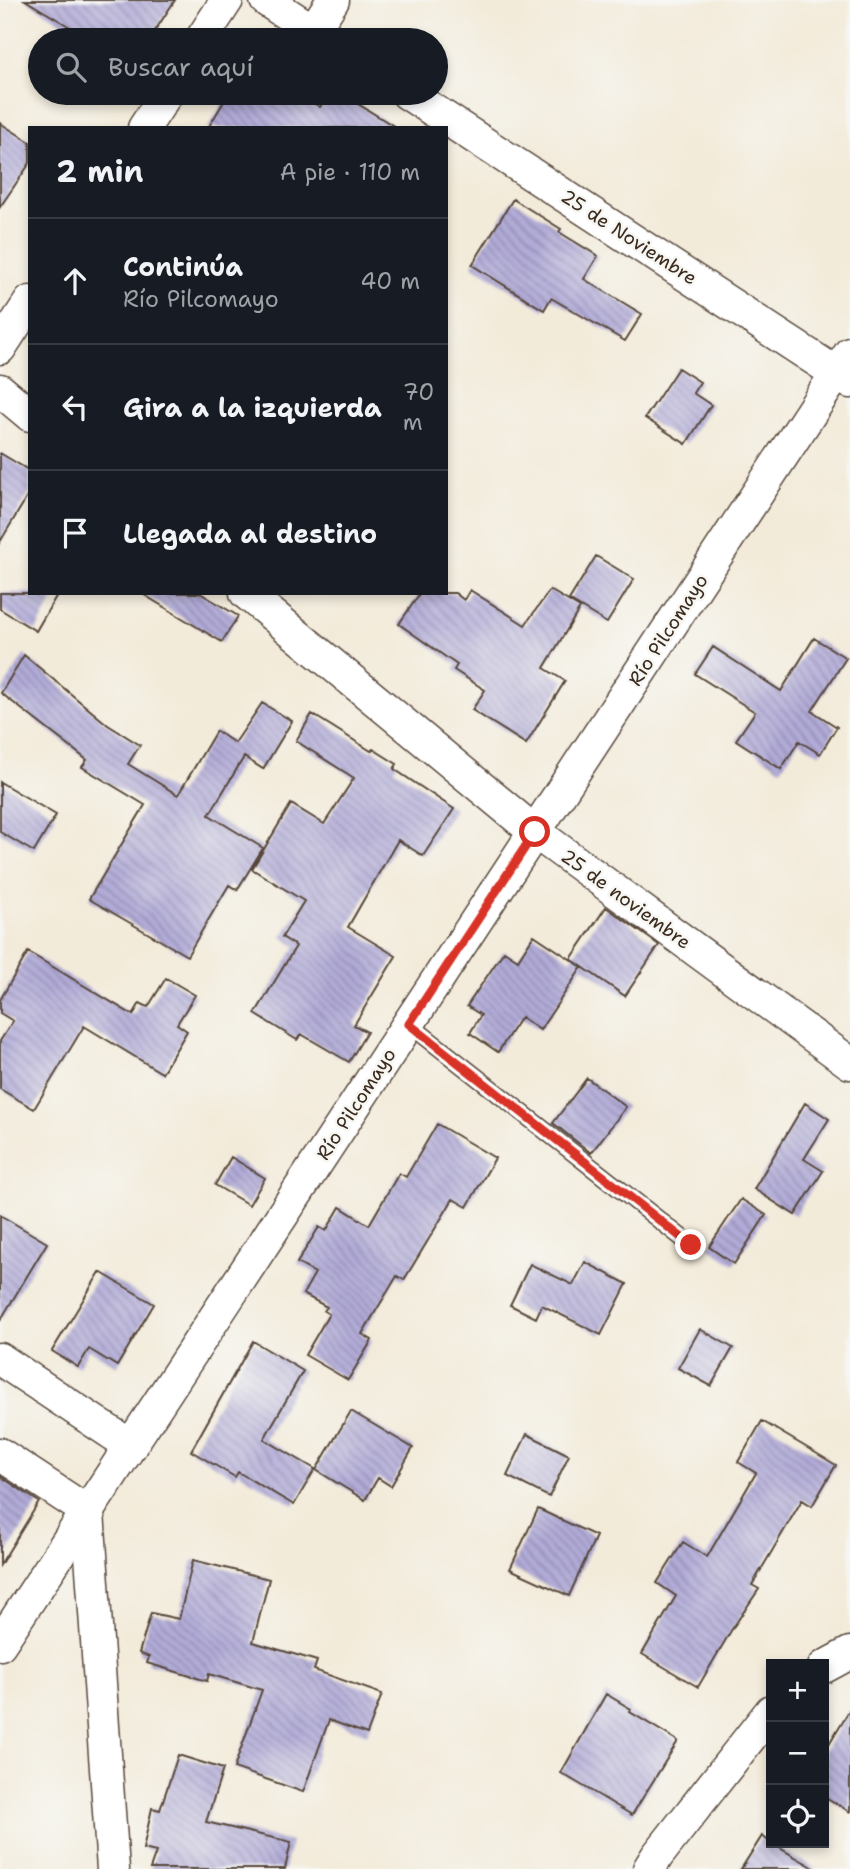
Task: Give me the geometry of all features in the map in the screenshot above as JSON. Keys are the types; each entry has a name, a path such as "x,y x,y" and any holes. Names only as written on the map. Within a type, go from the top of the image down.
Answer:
{"street":[{"path":"209,28 227,0"},
{"path":"266,0 308,28"},
{"path":"323,28 333,0"},
{"path":"145,126 158,105"},
{"name":"25 de Noviembre","path":"426,105 846,369"},
{"path":"0,348 28,305"},
{"name":"Río Pilcomayo","path":"0,1644 535,832 846,369"},
{"path":"0,390 28,413"},
{"name":"25 de noviembre","path":"248,595 535,832 850,1063"},
{"path":"0,1359 131,1446"},
{"path":"0,1454 88,1512 113,1869"},
{"path":"829,1664 850,1653"},
{"path":"649,1869 766,1717"}],"lane":[{"path":"409,1024 691,1245"}],"building":[{"path":"25,0 175,0 157,28 70,27"},
{"path":"222,105 360,105 394,126 209,126"},
{"path":"0,123 28,141 28,166 0,207"},
{"path":"513,199 598,256 584,279 642,314 625,341 551,298 544,310 472,265"},
{"path":"678,368 700,382 693,393 711,405 686,444 645,418"},
{"path":"0,453 28,470 28,495 0,542"},
{"path":"596,556 634,579 607,623 569,600"},
{"path":"470,590 525,625 550,590 580,608 544,668 565,681 526,744 472,710 485,690 454,670 457,665 399,624 419,595 455,593 464,600"},
{"path":"0,593 57,595 36,631 0,609"},
{"path":"144,595 203,595 238,616 222,642"},
{"path":"814,638 846,658 812,711 837,727 820,754 799,741 781,769 736,740 755,712 695,674 713,647 781,691"},
{"path":"24,655 108,725 140,745 128,764 178,795 216,731 235,743 262,703 292,721 263,769 244,757 209,815 263,848 237,890 229,885 187,956 89,899 145,805 82,767 87,760 1,693"},
{"path":"312,714 397,764 394,769 454,809 423,856 398,840 348,927 396,956 354,1025 367,1032 349,1062 301,1034 297,1040 255,1014 296,946 282,937 304,901 252,869 291,804 324,824 354,778 296,741"},
{"path":"0,782 56,815 34,852 0,832"},
{"path":"606,907 659,945 625,996 571,959"},
{"path":"534,935 582,967 540,1030 521,1017 498,1052 470,1033 481,1015 467,1006 504,951 518,960"},
{"path":"28,952 133,1015 140,1003 148,1007 166,978 195,995 177,1024 187,1031 162,1073 84,1026 34,1109 0,1089 0,1041 13,1021 0,1013 0,1000"},
{"path":"587,1078 626,1107 591,1153 553,1123"},
{"path":"805,1103 829,1119 804,1159 823,1171 795,1215 754,1189"},
{"path":"437,1124 495,1158 467,1207 453,1199 404,1280 397,1276 362,1334 372,1340 348,1380 305,1355 329,1314 324,1311 327,1307 303,1294 315,1273 297,1263 319,1227 326,1231 340,1207 369,1225 399,1173 406,1177"},
{"path":"231,1157 265,1178 249,1205 215,1185"},
{"path":"741,1199 766,1215 734,1264 709,1247"},
{"path":"0,1215 47,1243 0,1321"},
{"path":"585,1262 627,1284 601,1335 542,1305 536,1318 510,1305 530,1264 573,1285"},
{"path":"100,1272 154,1304 117,1366 89,1349 78,1367 52,1351"},
{"path":"700,1329 733,1348 711,1386 678,1368"},
{"path":"253,1341 303,1371 264,1439 315,1469 294,1505 238,1472 235,1477 191,1451"},
{"path":"351,1411 413,1448 391,1486 378,1478 365,1500 316,1470"},
{"path":"762,1421 836,1465 812,1506 802,1500 752,1585 759,1589 698,1687 642,1654 676,1596 657,1583 683,1542 707,1557 756,1473 738,1462"},
{"path":"527,1434 569,1455 549,1497 507,1476"},
{"path":"0,1476 39,1502 0,1565"},
{"path":"538,1509 596,1536 569,1596 510,1569"},
{"path":"193,1560 269,1579 253,1642 317,1661 314,1670 382,1694 367,1734 329,1720 303,1792 234,1768 262,1690 209,1674 207,1681 147,1663 149,1657 139,1653 151,1613 179,1619"},
{"path":"606,1694 678,1741 632,1815 561,1773"},
{"path":"850,1709 850,1812 829,1799 829,1744"},
{"path":"178,1755 223,1769 206,1822 291,1842 285,1869 150,1869 156,1852 143,1849 152,1808 160,1810"},
{"path":"762,1836 766,1839 766,1848 780,1848 816,1869 741,1869"}],"route":[{"path":"535,832 409,1024 691,1245"}]}
